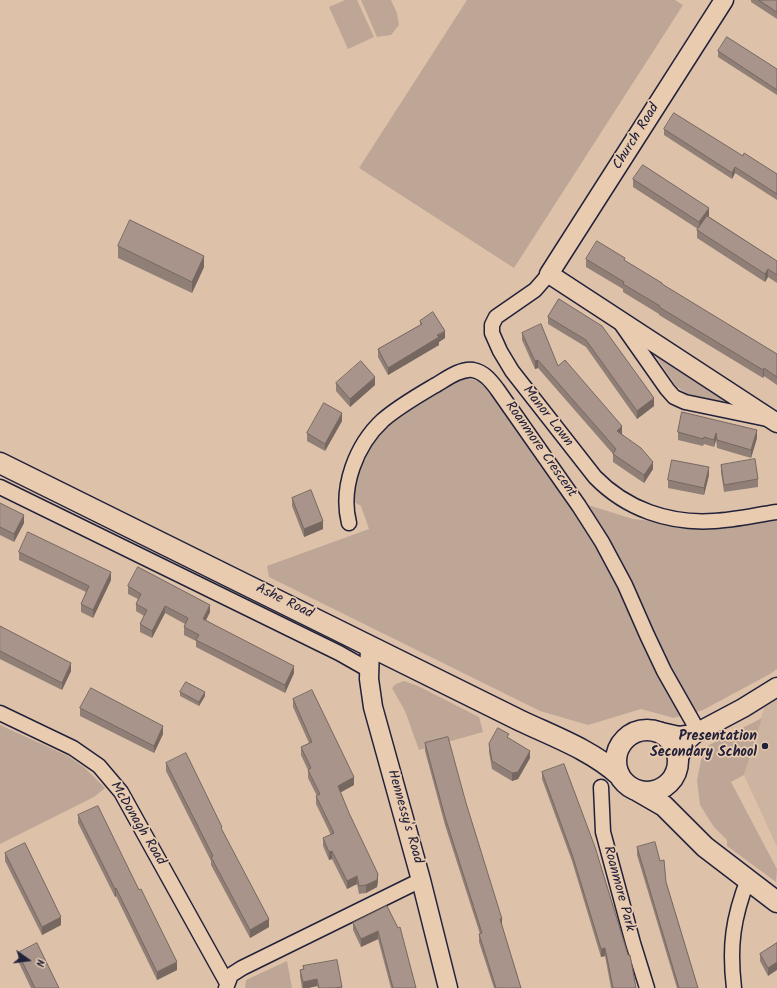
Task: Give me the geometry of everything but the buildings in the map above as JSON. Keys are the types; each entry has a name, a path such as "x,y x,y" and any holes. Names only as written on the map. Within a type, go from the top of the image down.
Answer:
{"main road":[{"name":"Ashe Road","path":"0,463 521,721 595,756 619,775"},
{"path":"688,830 681,818 677,802 677,766 675,748 672,742 657,731 645,729 633,732 620,745 616,757 616,769 627,785 664,806 677,818 688,830 705,847 777,902"},
{"name":"Ashe Road","path":"567,742 582,745 605,746 618,742 628,736"},
{"path":"638,791 645,793 658,791 669,784 677,766"}],"street":[{"name":"Church Road","path":"549,274 724,0"},
{"path":"549,274 775,422"},
{"name":"Manor Lawn","path":"549,274 535,290 496,317 492,324 492,333 500,351 512,371 602,484 615,495 634,506 654,514 677,519 714,521 777,512"},
{"path":"620,321 674,397 685,402 775,422"},
{"name":"Roanmore Crescent","path":"349,523 346,499 349,481 357,457 375,428 396,410 457,374 471,370 482,373 497,389 579,506 602,542 625,585 664,671 698,732"},
{"path":"35,504 44,485"},
{"path":"0,487 339,653 369,670"},
{"path":"146,559 155,540"},
{"name":"Hennessy's Road","path":"370,646 369,670 371,697 421,880 448,988"},
{"path":"657,731 679,736 690,735 749,705 777,687"},
{"name":"McDonagh Road","path":"0,713 73,748 99,766 121,792 226,986"},
{"path":"677,766 688,740 698,732"},
{"name":"Roanmore Park","path":"601,787 603,832 633,943 648,988"},
{"path":"734,988 731,956 732,934 738,909 748,879"},
{"path":"226,986 231,975 242,968 421,880"}],"shaded area":[{"path":"345,0 357,0 374,37 348,49 329,7"},
{"path":"361,0 391,0 397,13 399,25 391,35 377,37"},
{"path":"467,0 675,0 683,5 514,268 359,168"},
{"path":"653,352 734,404 727,406 687,394 676,386"},
{"path":"466,378 482,382 566,498 633,519 719,528 777,519 777,669 703,710 674,718 641,709 588,725 540,711 269,577 267,566 369,529 361,506 349,499 362,457 394,415"},
{"path":"404,681 418,686 479,717 483,732 419,750 405,711 392,688 396,684"},
{"name":"Presentation Secondary School","path":"777,699 777,847 744,775 764,708"},
{"path":"762,718 744,775 731,782 777,869 776,882 727,846 727,840 714,827 700,805 697,781 701,760 709,745"},
{"path":"0,725 68,756 84,767 105,788 94,797 0,844"},
{"path":"287,961 292,988 245,988 246,980"}],"place":[{"name":"Presentation Secondary School","path":"765,746"}]}
